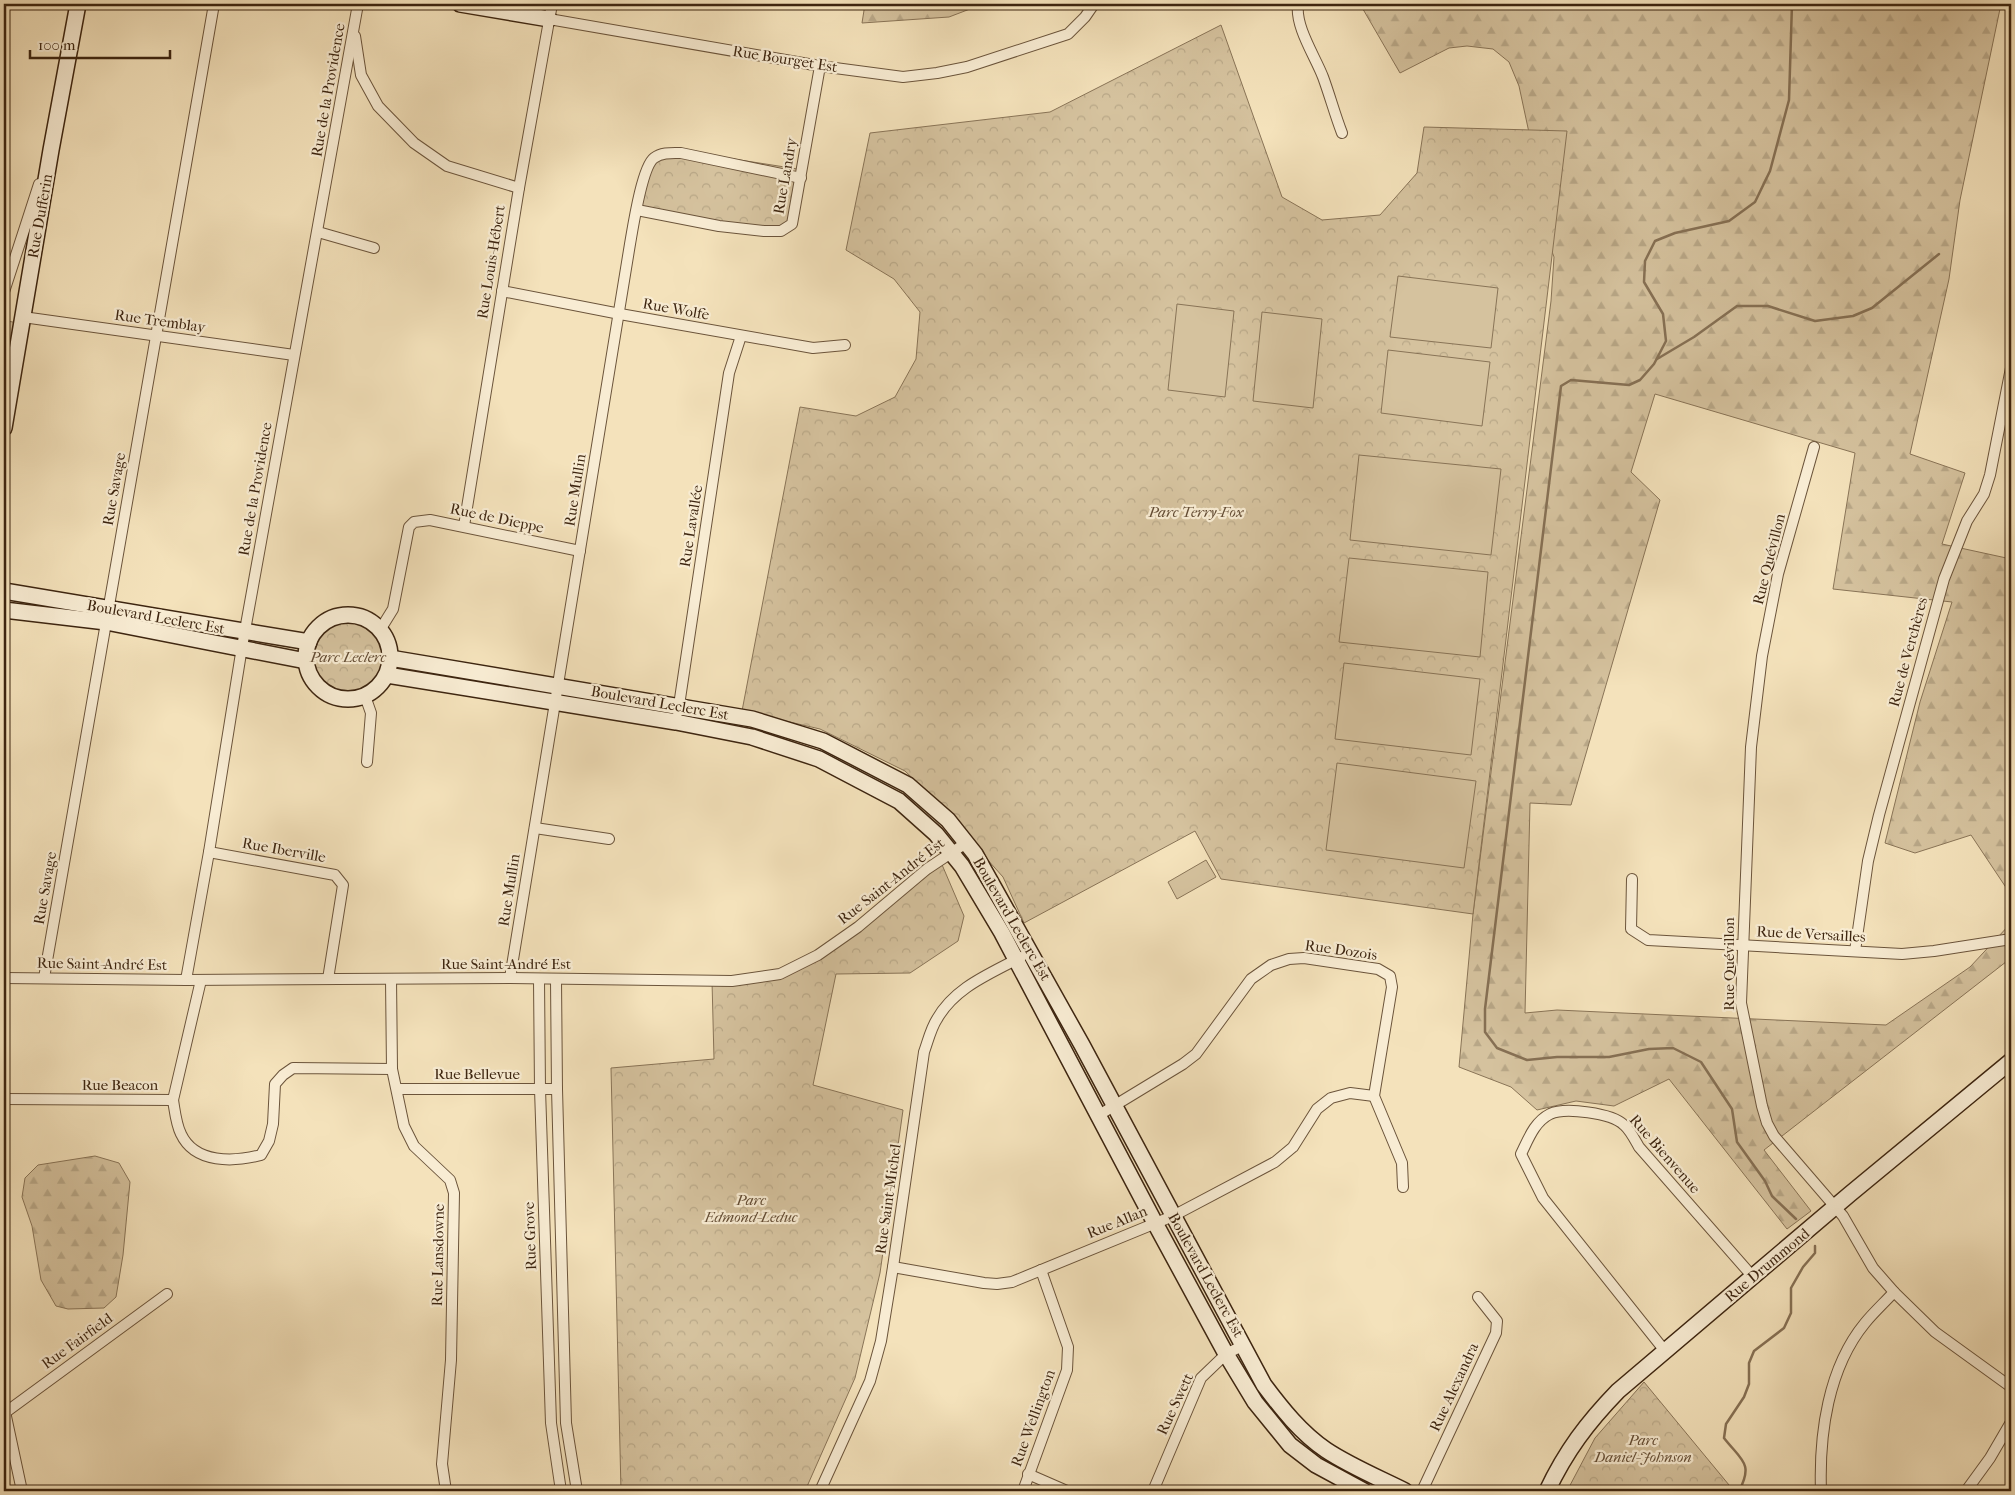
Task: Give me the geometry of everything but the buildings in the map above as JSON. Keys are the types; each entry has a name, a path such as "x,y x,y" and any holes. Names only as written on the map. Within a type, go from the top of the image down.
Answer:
{"street":[{"name":"Rue Dufferin","path":"4,428 78,4"},
{"name":"Rue Savage","path":"44,978 214,4"},
{"name":"Rue de la Providence","path":"186,980 209,852 243,640 358,4"},
{"name":"Rue Bourget Est","path":"460,4 820,66 903,77 967,67 1068,34 1085,17 1094,4"},
{"name":"Rue Louis-Hébert","path":"464,526 519,188 552,4"},
{"path":"1298,4 1304,36 1322,76 1342,133"},
{"path":"354,28 361,75 378,106 414,143 447,166 519,188"},
{"name":"Rue Landry","path":"637,210 719,226 764,231 781,231 792,224 820,66"},
{"path":"4,292 51,150"},
{"name":"Rue Mullin","path":"510,978 630,244 649,164 654,158 666,153 681,153 801,178"},
{"path":"318,232 374,248"},
{"name":"Rue Wolfe","path":"502,291 813,348 845,345"},
{"name":"Rue Tremblay","path":"22,317 294,354"},
{"name":"Rue Lavallée","path":"676,722 729,374 741,336"},
{"name":"Rue de Verchères","path":"1855,951 1868,861 1882,805 1944,579 1967,522 1984,494 1990,475 2011,368"},
{"name":"Rue Quévillon","path":"1814,447 1778,574 1762,656 1751,747 1741,1003 1752,1064 1767,1123 1774,1136 1843,1216 1873,1268 1894,1292 1935,1332 2011,1387"},
{"name":"Rue de Dieppe","path":"380,630 393,609 409,527 414,522 430,520 580,551"},
{"name":"Boulevard Leclerc Est","path":"4,591 108,615 243,640 306,661"},
{"name":"Boulevard Leclerc Est","path":"4,610 108,615"},
{"path":"347,615 359,616 370,621 380,630 386,639 390,658 387,675 381,684 365,696 350,699 330,695 314,681 306,661 309,642 320,626 336,617 347,615"},
{"name":"Boulevard Leclerc Est","path":"243,640 309,642"},
{"name":"Boulevard Leclerc Est","path":"390,658 752,719 823,740 908,785 948,820 976,854 1032,952 1115,1105 1264,1385 1302,1431 1326,1450 1405,1491"},
{"name":"Boulevard Leclerc Est","path":"387,675 676,722 752,737 819,759 899,801 936,834 962,866 1018,959 1155,1222 1226,1354 1255,1402 1290,1445 1316,1465 1364,1491"},
{"path":"365,696 371,713 367,762"},
{"path":"752,719 752,737"},
{"path":"535,828 609,839"},
{"name":"Rue Saint-André Est","path":"4,978 186,980 510,978 732,981 780,974 818,955 858,927 927,869 966,843"},
{"name":"Rue Iberville","path":"209,852 335,875 343,885 328,979"},
{"name":"Rue de Versailles","path":"1632,879 1631,929 1648,940 1902,954 2011,939"},
{"name":"Rue Saint-Michel","path":"820,1491 870,1381 881,1341 894,1267 924,1052 936,1020 952,998 969,985 1032,952"},
{"name":"Rue Dozois","path":"1098,1115 1183,1064 1196,1054 1251,979 1271,964 1289,959 1304,958 1378,969 1390,976 1392,987 1374,1096"},
{"name":"Rue Lansdowne","path":"391,979 392,1069 404,1126 414,1146 450,1180 454,1193 451,1360 442,1464 446,1491"},
{"name":"Rue Grove","path":"539,979 540,1089 551,1423 561,1491"},
{"name":"Rue Beacon","path":"4,1099 173,1100 201,980"},
{"name":"Rue Grove","path":"556,980 566,1422 577,1491"},
{"name":"Rue Drummond","path":"1547,1491 1569,1450 1591,1418 1618,1391 2011,1061"},
{"path":"173,1100 182,1136 196,1152 216,1158 246,1158 261,1155 269,1141 273,1124 275,1084 282,1075 293,1068 392,1069"},
{"name":"Rue Bellevue","path":"397,1089 557,1088"},
{"name":"Rue Allan","path":"894,1267 997,1284 1012,1282 1173,1216 1274,1162 1293,1147 1317,1109 1331,1098 1350,1093 1374,1096"},
{"path":"1374,1096 1402,1163 1403,1186"},
{"name":"Rue Bienvenue","path":"1665,1352 1543,1198 1521,1154 1532,1131 1550,1114 1568,1111 1606,1115 1624,1125 1639,1147 1753,1277"},
{"name":"Rue Wellington","path":"1023,1491 1067,1370 1068,1347 1041,1270"},
{"path":"1821,1491 1820,1469 1824,1431 1830,1396 1839,1368 1864,1324 1894,1292"},
{"name":"Rue Fairfield","path":"5,1408 167,1294"},
{"name":"Rue Alexandra","path":"1422,1491 1496,1333 1497,1321 1478,1297"},
{"name":"Rue Swett","path":"1153,1491 1201,1378 1226,1354 1244,1345"},
{"path":"5,1408 22,1491"},
{"path":"1966,1491 1990,1458 2011,1422"},
{"path":"1028,1474 1067,1491"}],"green space":[{"path":"865,4 983,4 949,17 862,23"},
{"path":"1360,4 2001,4 1960,200 1949,279 1910,454 1965,473 1942,544 2011,559 2011,895 1971,835 1915,853 1885,843 1920,702 1952,602 1833,589 1855,453 1655,394 1631,472 1660,500 1571,805 1530,803 1525,1013 1557,1010 1886,1025 1970,967 2011,923 2011,958 1764,1150 1811,1211 1787,1229 1669,1079 1614,1106 1576,1101 1537,1110 1511,1087 1459,1067 1473,914 1551,301 1554,257 1534,203 1537,170 1519,86 1509,62 1493,49 1467,46 1449,48 1400,73"},
{"name":"Parc Terry-Fox","path":"1221,25 1282,197 1322,220 1380,215 1417,173 1424,127 1567,131 1473,914 1221,879 1195,831 1024,923 1003,877 927,792 905,771 820,729 742,711 800,407 856,416 895,397 916,359 920,312 894,279 846,250 870,133 1050,112"},
{"path":"676,150 804,170 787,232 757,229 638,206 643,167 660,152"},
{"path":"1398,276 1498,288 1491,348 1390,337"},
{"path":"1177,304 1234,311 1225,397 1168,390"},
{"path":"1262,312 1322,319 1313,408 1253,401"},
{"path":"4,320 21,324 4,422"},
{"path":"1388,350 1490,362 1482,426 1381,413"},
{"path":"1359,455 1501,469 1491,555 1350,540"},
{"path":"1349,558 1488,572 1480,657 1339,642"},
{"name":"Parc Leclerc","path":"348,615 364,618 378,627 387,641 390,657 387,673 378,687 364,696 348,699 332,696 318,687 309,673 306,657 309,641 318,627 332,618"},
{"path":"1344,663 1480,679 1471,755 1335,739"},
{"path":"1337,763 1476,781 1464,868 1326,850"},
{"name":"Parc Edmond-Leduc","path":"940,860 964,916 958,941 910,973 836,974 813,1085 903,1110 880,1273 855,1378 805,1491 621,1491 611,1068 714,1059 712,981 780,974 818,955"},
{"path":"1206,860 1216,877 1177,899 1168,882"},
{"path":"95,1156 119,1163 130,1182 123,1255 116,1297 104,1308 68,1309 56,1306 41,1280 32,1226 22,1197 25,1178 38,1165"},
{"name":"Parc Daniel-Johnson","path":"1644,1382 1734,1491 1567,1491 1595,1438"}],"waterway":[{"path":"1792,4 1789,100 1770,171 1755,202 1729,221 1675,233 1655,241 1645,261 1644,282 1663,314 1666,341 1654,364 1640,380 1629,385 1571,380 1561,386 1485,1009 1485,1032 1497,1048 1527,1060 1557,1057 1609,1057 1649,1049 1673,1048 1701,1062 1732,1109 1737,1142 1765,1181 1772,1196 1796,1219"},
{"path":"1657,359 1694,337 1737,306 1768,306 1815,321 1853,316 1872,308 1939,254"},
{"path":"1739,1491 1745,1474 1744,1462 1724,1438 1726,1424 1744,1397 1749,1384 1749,1363 1754,1351 1784,1328 1791,1313 1791,1288 1803,1267 1815,1253 1815,1246"}]}
